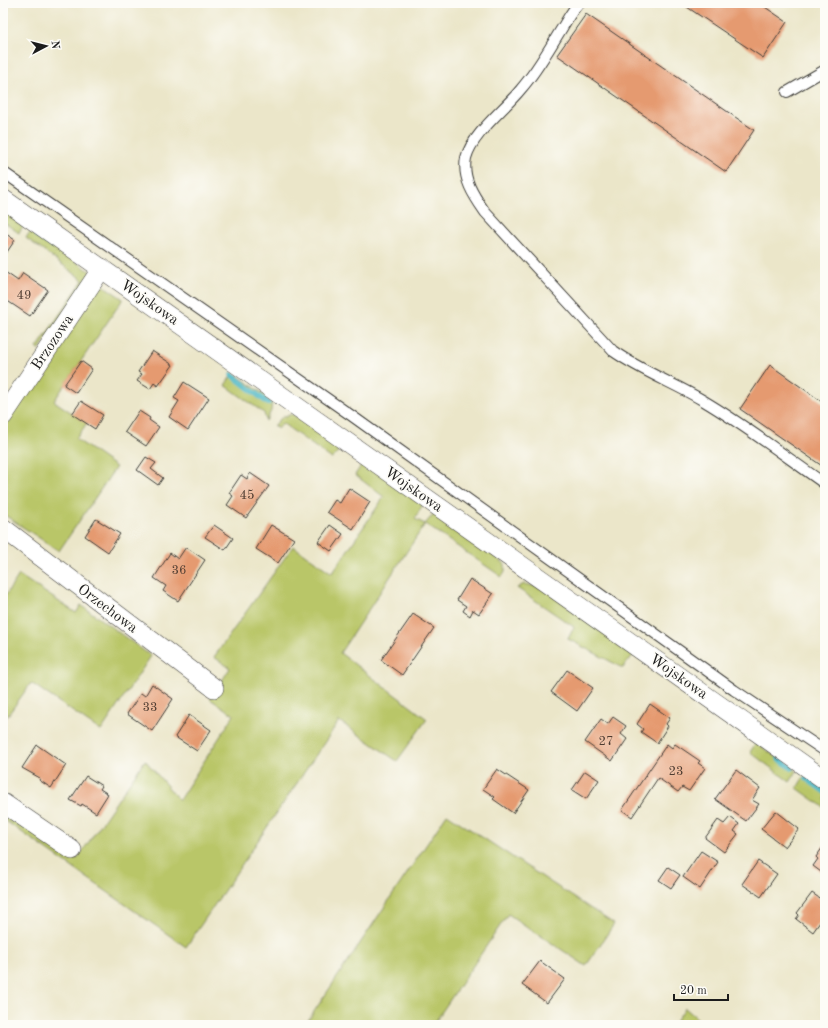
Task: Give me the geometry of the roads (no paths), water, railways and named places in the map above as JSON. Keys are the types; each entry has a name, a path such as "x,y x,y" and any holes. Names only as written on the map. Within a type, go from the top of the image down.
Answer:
{"street":[{"name":"Wojskowa","path":"3,199 825,780"},
{"name":"Brzozowa","path":"3,416 102,268"},
{"name":"Orzechowa","path":"3,528 214,688"},
{"path":"3,804 72,850"}],"lane":[{"path":"579,3 530,79 477,138 470,150 466,158 466,167 467,180 472,193 485,212 613,351 633,365 702,400 731,418 825,484"},
{"path":"788,92 825,70"},
{"path":"3,172 346,412 734,690 825,751"}],"waterway":[{"path":"37,235 52,245"},
{"path":"232,375 268,403"},
{"path":"779,759 792,768"},
{"path":"807,779 825,792"}]}
